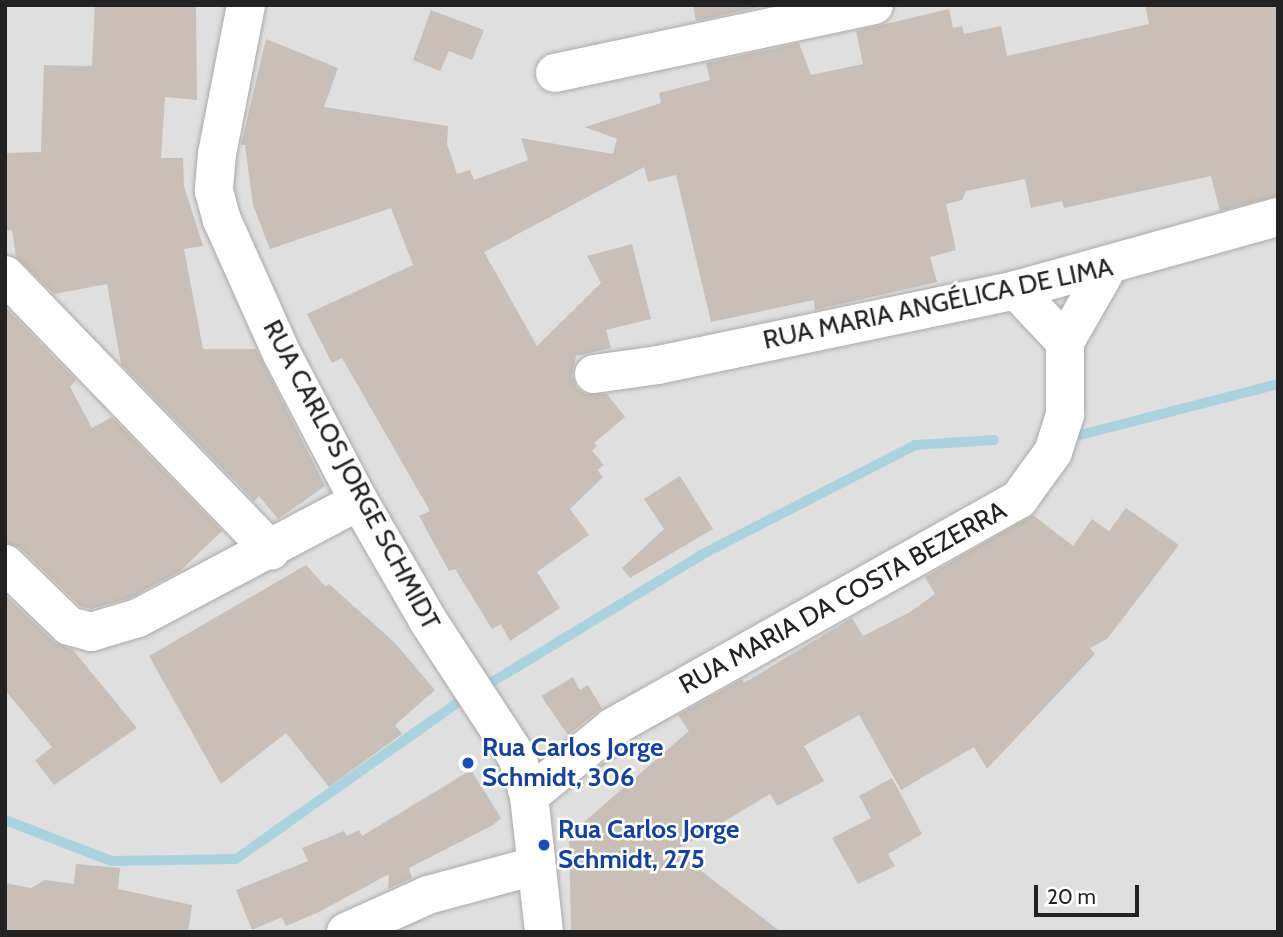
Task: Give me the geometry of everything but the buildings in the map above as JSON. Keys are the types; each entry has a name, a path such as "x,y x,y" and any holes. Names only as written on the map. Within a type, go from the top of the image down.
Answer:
{"street":[{"name":"RUA CARLOS JORGE SCHMIDT","path":"246,5 222,109 214,191 222,220 282,354 359,501 428,620 517,757 530,796 535,866 544,932"},
{"path":"555,73 874,5"},
{"name":"RUA MARIA ANGÉLICA DE LIMA","path":"594,374 658,365 1016,290 1108,267 1278,217"},
{"path":"1016,290 1065,342 1108,267"},
{"path":"5,275 271,550"},
{"name":"RUA MARIA DA COSTA BEZERRA","path":"530,796 613,727 1019,499 1046,464 1060,430 1066,395 1065,342"},
{"path":"5,565 69,626 90,632 138,618 271,550 359,501"},
{"path":"346,932 428,895 535,866"}],"shaded area":[{"path":"5,5 1278,5 1278,932 5,932"}],"waterway":[{"path":"1076,436 1278,384"},
{"path":"5,820 111,861 236,859 454,705 703,554 915,445 994,440"}],"place":[{"name":"Rua Carlos Jorge Schmidt, 306","path":"468,763"},
{"name":"Rua Carlos Jorge Schmidt, 275","path":"544,845"}]}
